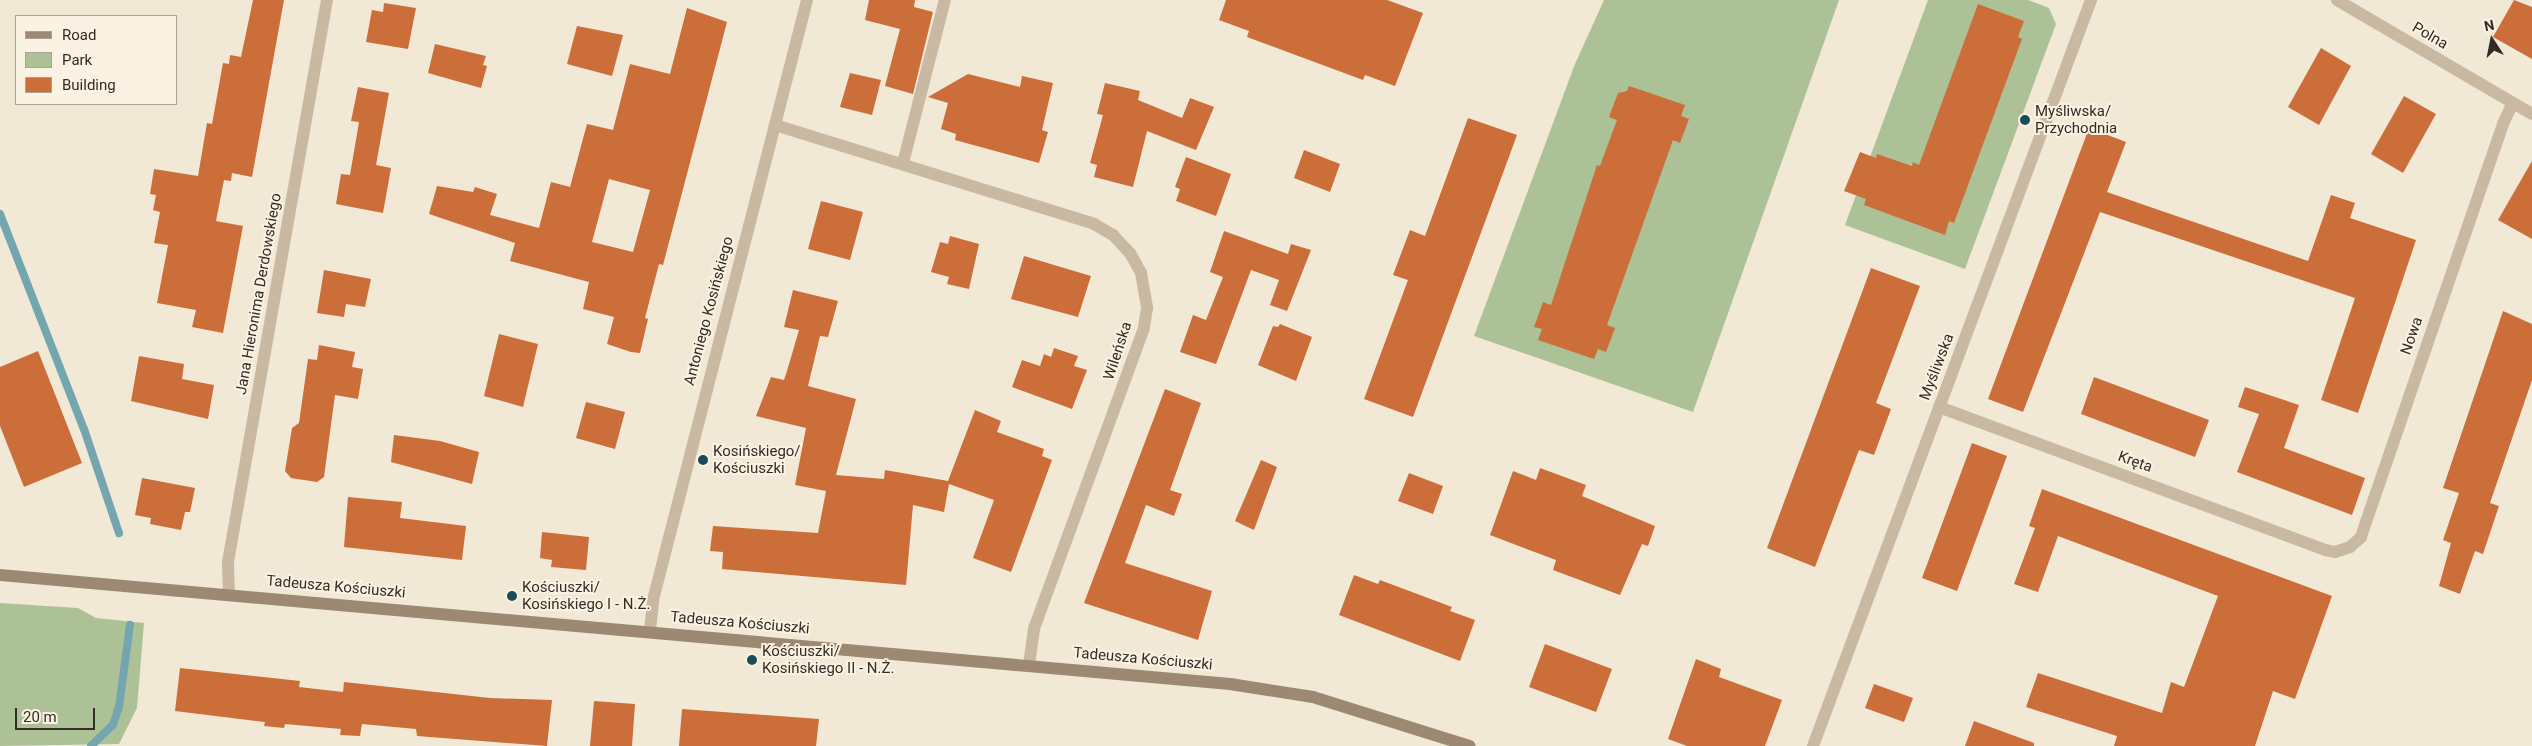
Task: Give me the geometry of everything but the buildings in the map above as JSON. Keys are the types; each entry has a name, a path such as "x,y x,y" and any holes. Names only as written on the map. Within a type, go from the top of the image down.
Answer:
{"street":[{"name":"Jana Hieronima Derdowskiego","path":"228,594 228,562 327,0"},
{"name":"Antoniego Kosińskiego","path":"650,631 653,600 807,0"},
{"path":"903,163 945,0"},
{"name":"Myśliwska","path":"1813,746 2091,0"},
{"name":"Polna","path":"2337,0 2532,114"},
{"name":"Nowa","path":"2320,548 2343,550 2360,537 2503,124 2513,103"},
{"name":"Wileńska","path":"775,125 903,163 1094,224 1113,235 1130,253 1144,286 1147,308 1144,328 1037,620 1029,664"},
{"name":"Kręta","path":"1940,407 2320,548"},
{"name":"Tadeusza Kościuszki","path":"0,575 1029,664 1230,684 1313,697 1469,746"}],"green space":[{"path":"1604,0 1839,0 1693,412 1474,336 1575,64"},
{"path":"1928,0 2028,0 2049,8 2056,24 1965,269 1845,225"},
{"path":"0,603 78,608 96,618 144,623 137,708 119,744 0,746"}],"waterway":[{"path":"0,214 84,429 119,533"},
{"path":"91,746 113,725 119,707 130,625"}],"place":[{"name":"Myśliwska/ Przychodnia","path":"2025,120"},
{"name":"Kosińskiego/ Kościuszki","path":"703,460"},
{"name":"Kościuszki/ Kosińskiego I - N.Ż.","path":"512,596"},
{"name":"Kościuszki/ Kosińskiego II - N.Ż.","path":"752,660"}]}
